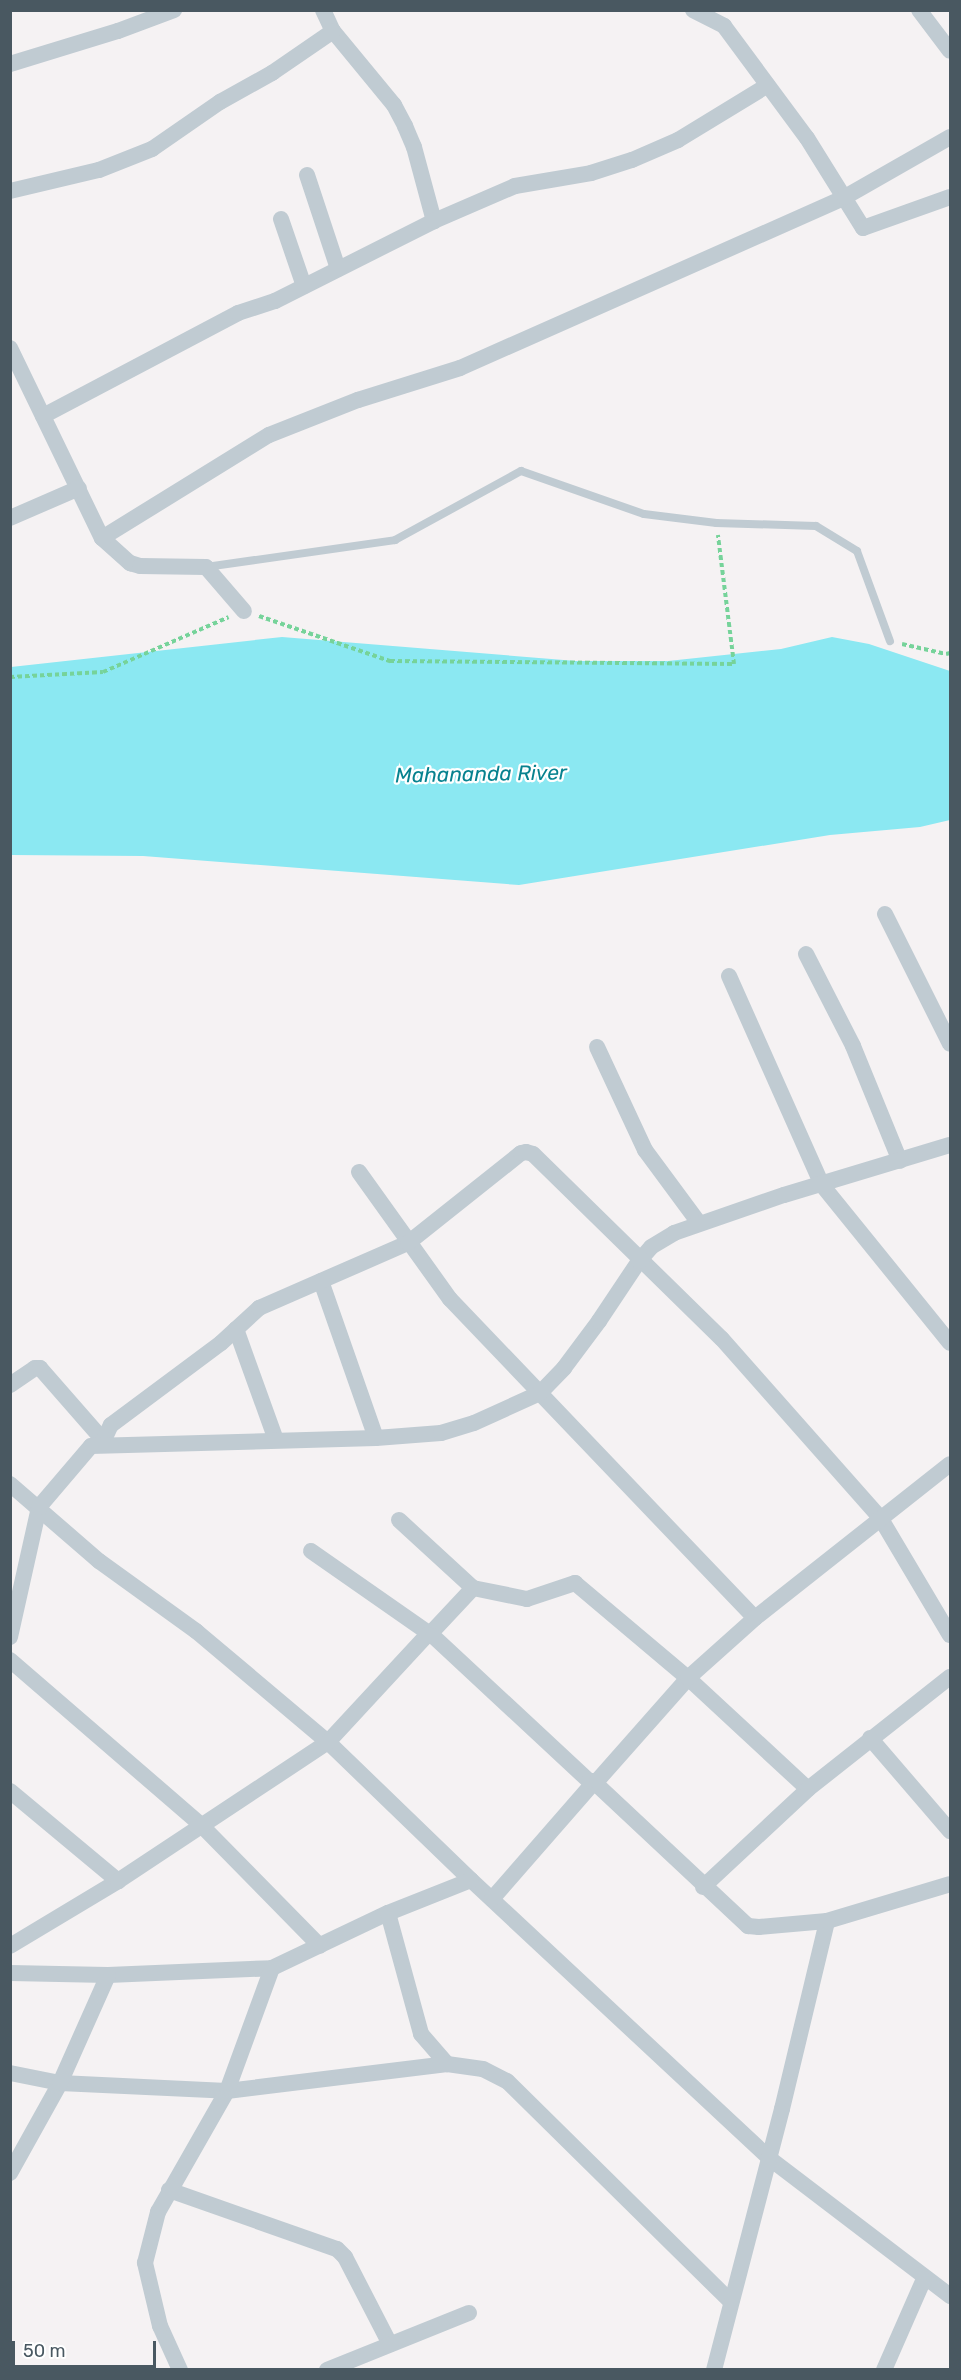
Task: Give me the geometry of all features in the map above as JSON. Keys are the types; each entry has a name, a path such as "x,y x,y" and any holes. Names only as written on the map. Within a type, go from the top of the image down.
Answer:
{"street":[{"path":"10,64 118,31 174,10"},
{"path":"323,10 333,31 393,105 405,126 414,147 434,221"},
{"path":"693,10 707,15 724,27 807,138 860,225 866,229 951,197"},
{"path":"920,10 951,51"},
{"path":"10,191 99,170 152,149 220,102 273,73 333,31"},
{"path":"44,416 238,313 275,301 434,221 515,186 591,173 632,160 678,140 768,85"},
{"path":"102,538 269,435 357,400 460,368 845,197 951,137"},
{"path":"307,175 339,269"},
{"path":"281,219 304,286"},
{"path":"10,348 102,538 130,563 140,566 206,567 244,611"},
{"path":"10,518 79,488"},
{"path":"885,914 951,1044"},
{"path":"806,954 853,1047 900,1161"},
{"path":"729,976 822,1185 951,1343"},
{"path":"597,1047 645,1150 699,1223"},
{"path":"11,1634 39,1507 86,1450 102,1442 193,1444 376,1438 441,1433 474,1423 540,1392 564,1368 639,1261 651,1247 674,1233 699,1223 951,1145"},
{"path":"102,1442 111,1425 260,1308 408,1243 521,1153 526,1152 533,1154 639,1261 722,1339 881,1519 951,1635"},
{"path":"359,1172 450,1299 755,1618"},
{"path":"321,1281 376,1438"},
{"path":"236,1329 276,1440"},
{"path":"10,1385 35,1368 40,1368 102,1442"},
{"path":"492,1899 688,1678 755,1618 951,1464"},
{"path":"10,1484 99,1561 196,1631 328,1742 471,1880 769,2158 924,2279 951,2296"},
{"path":"399,1520 473,1588 527,1599 575,1583 688,1678 808,1789"},
{"path":"311,1551 429,1634 584,1777 594,1782 703,1887 748,1926 827,1921 951,1884"},
{"path":"10,1946 118,1881 328,1742 473,1588"},
{"path":"10,1660 202,1826 320,1946"},
{"path":"703,1887 808,1789 870,1738 951,1677"},
{"path":"870,1738 951,1831"},
{"path":"10,1791 118,1881"},
{"path":"10,1973 108,1975 272,1968 388,1913 471,1880"},
{"path":"388,1913 421,2034 447,2064"},
{"path":"714,2370 827,1921"},
{"path":"180,2370 160,2326 145,2262 158,2212 226,2091 272,1968"},
{"path":"11,2173 60,2083 108,1975"},
{"path":"10,2073 60,2083 226,2091 447,2064 483,2069 507,2081 731,2302"},
{"path":"169,2190 337,2249 345,2257 390,2344"},
{"path":"884,2370 924,2279"},
{"path":"327,2370 469,2313"}],"lane":[{"path":"206,567 395,540 521,471 644,514 716,523 816,526 857,551 890,641"}],"path":[{"path":"10,677 103,672 244,611 390,661 735,664 716,523"},
{"path":"890,641 946,654 951,653"}],"water":[{"name":"Mahananda River","path":"282,637 576,661 668,661 781,649 832,637 869,644 950,671 950,820 920,827 830,835 519,885 143,856 11,855 11,667"}]}
